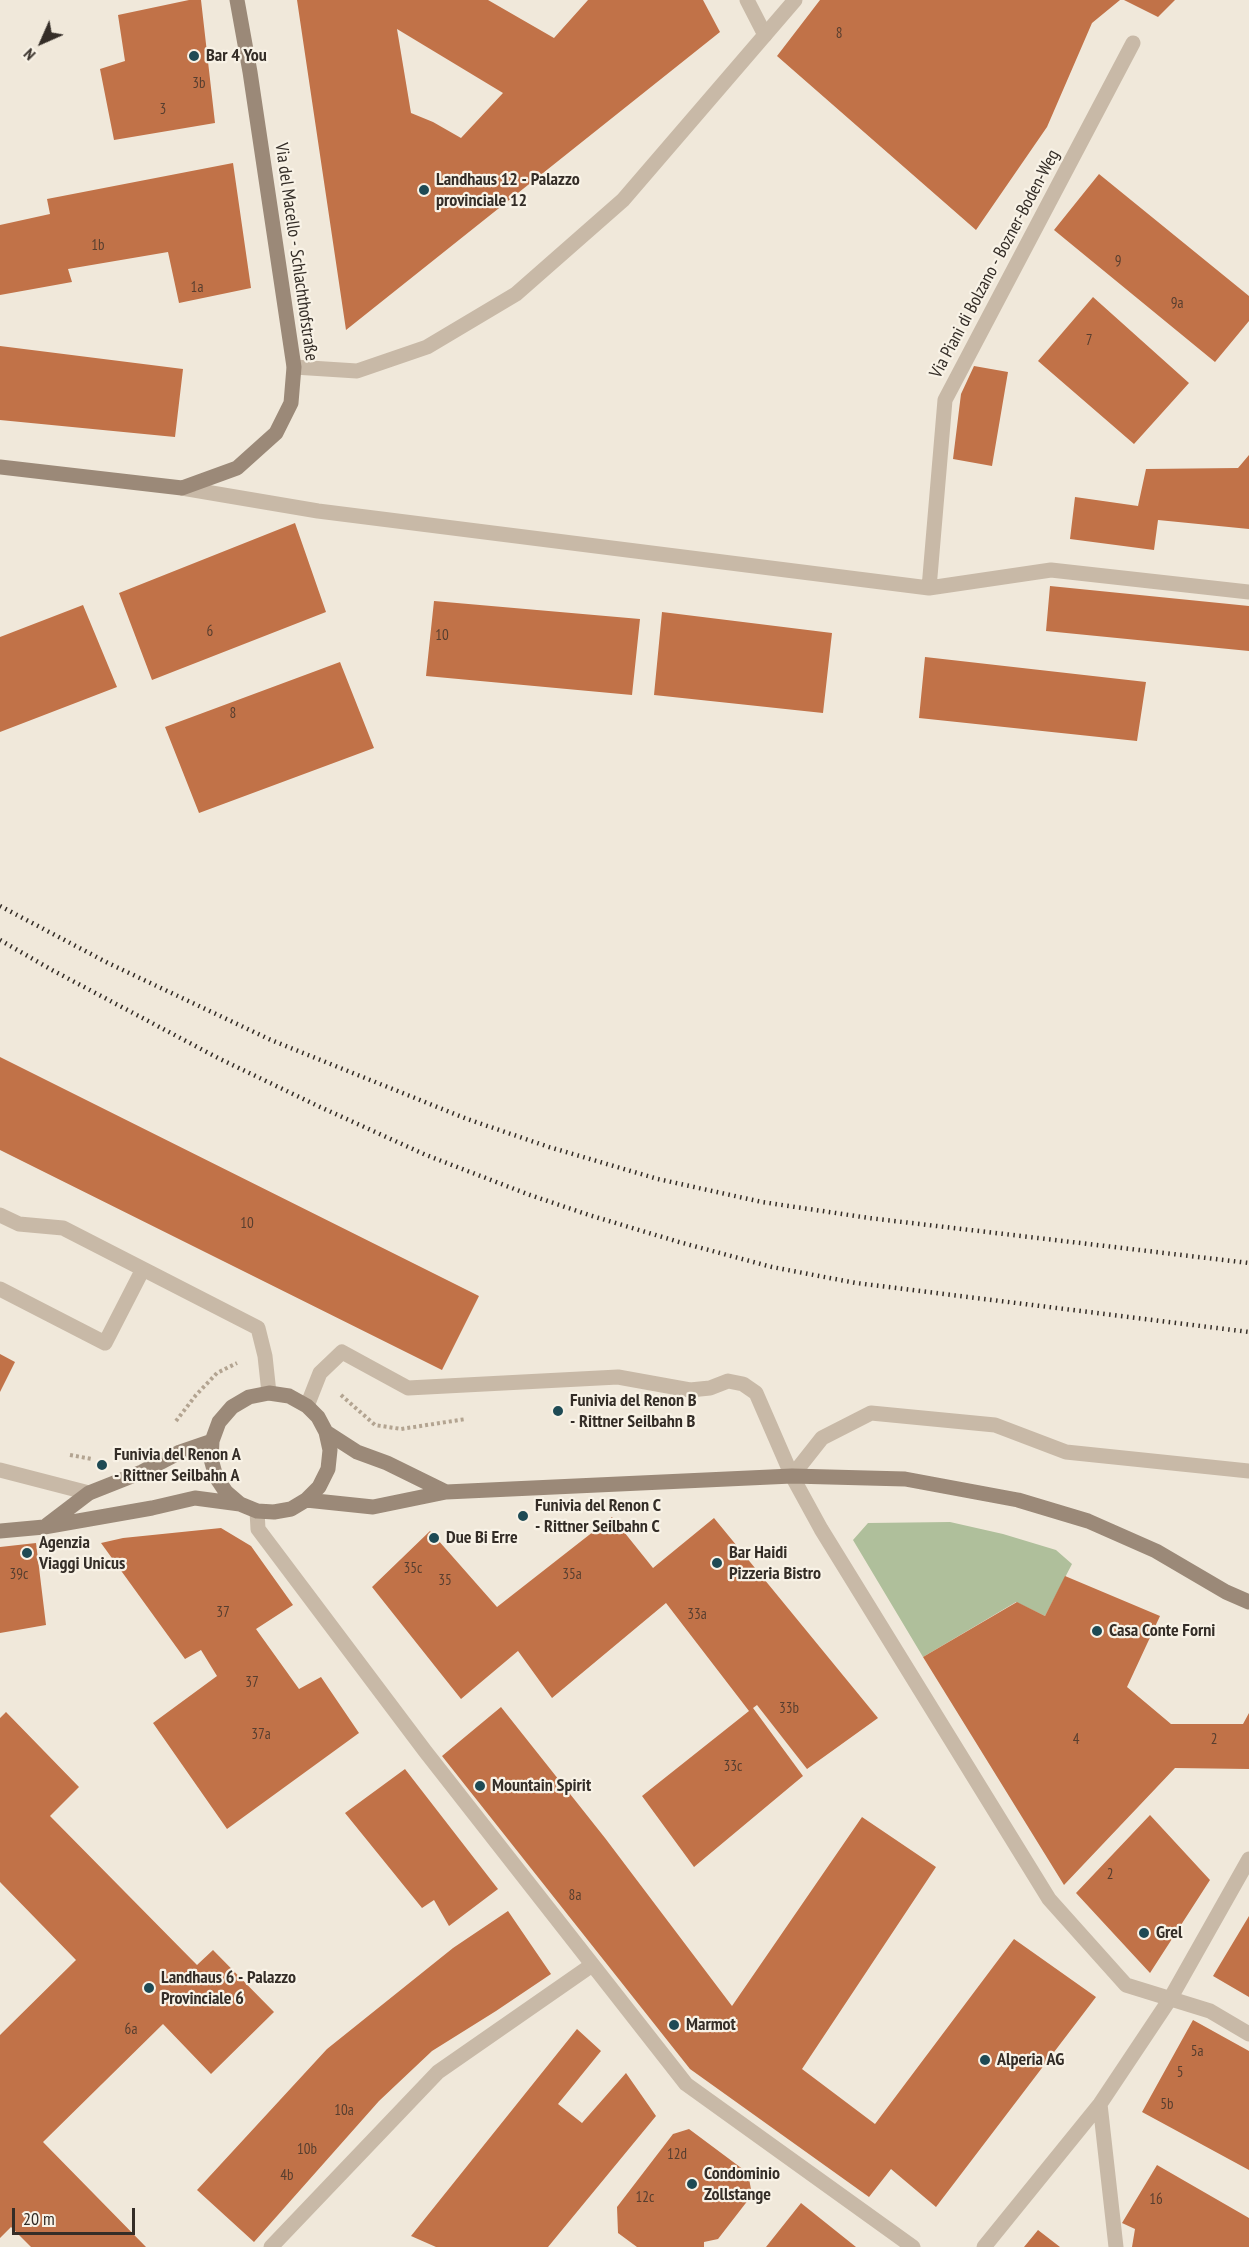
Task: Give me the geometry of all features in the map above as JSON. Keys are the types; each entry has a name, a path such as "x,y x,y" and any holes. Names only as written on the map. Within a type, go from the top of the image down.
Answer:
{"street":[{"name":"Via del Macello - Schlachthofstraße","path":"182,488 237,468 276,433 291,403 294,367 237,0"},
{"path":"747,0 765,35"},
{"path":"294,367 357,371 427,347 516,294 623,200 795,0"},
{"name":"Via Piani di Bolzano - Bozner-Boden-Weg","path":"929,588 945,400 1133,43"},
{"path":"0,467 182,488 318,511 929,588 1051,570 1249,592"},
{"path":"0,1215 19,1224 63,1228 258,1328 265,1356 269,1393"},
{"path":"0,1289 105,1343 143,1269"},
{"path":"307,1406 320,1373 342,1352 408,1388 618,1377 690,1390 710,1388 728,1381 743,1384 756,1394 792,1476 821,1529 1049,1899 1126,1985 1209,2011 1249,2034"},
{"path":"0,1531 44,1527 195,1498 240,1504 257,1510 274,1512 291,1509 306,1500 319,1486 328,1469 330,1450 326,1432 318,1417 307,1406 289,1396 269,1393 249,1397 232,1407 219,1422 212,1441 211,1459 216,1477 226,1492 240,1504"},
{"path":"792,1476 822,1438 871,1413 995,1425 1066,1452 1249,1471"},
{"path":"326,1432 357,1452 387,1463 446,1492"},
{"path":"44,1527 88,1493 142,1472 180,1452 212,1441"},
{"path":"0,1470 88,1493"},
{"path":"306,1500 373,1507 446,1492 792,1476 905,1479 1018,1500 1088,1521 1156,1551 1226,1592 1249,1602"},
{"path":"257,1510 258,1528 425,1751 686,2084 913,2247"},
{"path":"984,2247 1100,2104 1170,1999 1249,1859"},
{"path":"271,2247 438,2072 592,1965"},
{"path":"1100,2104 1116,2247"}],"green space":[{"path":"950,1522 1003,1534 1056,1550 1072,1564 1045,1616 1016,1602 923,1657 853,1540 868,1523"}],"building":[{"path":"189,0 201,0 215,123 114,140 100,69 125,61 118,15"},
{"name":"Landhaus 12 - Palazzo provinciale 12","path":"297,0 488,0 554,38 588,0 703,0 720,32 346,330","holes":["397,29 503,93 461,138 411,113"]},
{"path":"820,0 1120,0 1092,23 1047,127 976,230 777,56"},
{"path":"1124,0 1175,0 1158,17"},
{"path":"233,163 251,288 179,303 168,252 68,269 72,282 0,295 0,225 50,214 47,199"},
{"path":"1099,174 1249,296 1249,321 1215,362 1054,230"},
{"path":"1093,297 1189,383 1134,444 1038,361"},
{"path":"0,346 183,369 175,437 0,420"},
{"path":"974,366 1008,372 992,466 953,459 961,394"},
{"path":"1249,455 1249,529 1158,520 1154,550 1070,539 1075,497 1138,506 1146,469 1238,468"},
{"path":"295,523 326,612 152,680 119,593"},
{"path":"1050,586 1249,606 1249,651 1046,631"},
{"path":"434,601 640,619 632,695 426,676"},
{"path":"83,605 117,687 0,732 0,637"},
{"path":"662,612 832,633 823,713 654,695"},
{"path":"925,657 1146,682 1137,741 919,718"},
{"path":"340,662 374,748 199,813 165,727"},
{"path":"0,1057 479,1296 442,1370 0,1150"},
{"path":"0,1354 15,1362 0,1392"},
{"path":"612,1517 653,1568 714,1518 878,1718 807,1769 757,1705 753,1708 803,1776 694,1867 642,1796 749,1711 666,1603 552,1698 518,1651 461,1699 372,1587 430,1531 497,1607"},
{"path":"221,1528 251,1546 293,1605 256,1629 299,1689 321,1677 359,1733 227,1829 153,1723 217,1676 201,1650 185,1659 101,1543 123,1538"},
{"path":"36,1543 46,1625 0,1633 0,1547"},
{"path":"1065,1576 1160,1616 1127,1687 1171,1724 1243,1724 1249,1713 1249,1769 1175,1768 1064,1885 923,1657 1017,1602 1045,1616"},
{"path":"501,1707 605,1838 732,2006 862,1817 936,1867 802,2069 875,2124 1014,1939 1096,1997 936,2207 891,2169 869,2197 690,2069 442,1756"},
{"name":"Landhaus 6 - Palazzo Provinciale 6","path":"6,1712 79,1787 50,1816 197,1965 213,1950 274,2012 211,2074 163,2024 43,2142 146,2247 31,2247 11,2227 0,2238 0,2035 76,1960 0,1882 0,1718"},
{"path":"405,1769 498,1889 449,1926 434,1900 422,1908 345,1813"},
{"name":"Grel","path":"1150,1815 1210,1880 1150,1973 1076,1893"},
{"path":"508,1911 551,1974 432,2051 379,2101 254,2242 197,2190 327,2049 453,1948"},
{"path":"1249,1916 1249,1997 1213,1976"},
{"path":"1193,2020 1249,2051 1249,2170 1142,2112"},
{"path":"577,2029 601,2051 558,2104 582,2123 626,2073 656,2116 548,2247 436,2247 411,2236"},
{"name":"Condominio Zollstange","path":"689,2129 748,2173 752,2195 718,2239 704,2242 704,2247 637,2247 618,2233 617,2207 673,2134"},
{"path":"1157,2165 1249,2218 1249,2247 1132,2247 1135,2229 1122,2223"},
{"path":"801,2203 856,2247 766,2247"},
{"path":"1038,2230 1060,2247 1024,2247"}],"railway":[{"path":"0,906 108,963 271,1040 467,1119 549,1147 658,1179 762,1202 869,1218 1249,1263"},
{"path":"0,940 218,1058 318,1106 426,1155 589,1215 772,1267 856,1283 1249,1332"}],"place":[{"name":"Bar 4 You","path":"194,56"},
{"name":"Landhaus 12 - Palazzo provinciale 12","path":"424,190"},
{"name":"Funivia del Renon B - Rittner Seilbahn B","path":"558,1411"},
{"name":"Funivia del Renon A - Rittner Seilbahn A","path":"102,1465"},
{"name":"Funivia del Renon C - Rittner Seilbahn C","path":"523,1516"},
{"name":"Due Bi Erre","path":"434,1538"},
{"name":"Agenzia Viaggi Unicus","path":"27,1553"},
{"name":"Bar Haidi Pizzeria Bistro","path":"717,1563"},
{"name":"Casa Conte Forni","path":"1097,1631"},
{"name":"Mountain Spirit","path":"480,1786"},
{"name":"Grel","path":"1144,1933"},
{"name":"Landhaus 6 - Palazzo Provinciale 6","path":"149,1988"},
{"name":"Marmot","path":"674,2025"},
{"name":"Alperia AG","path":"985,2060"},
{"name":"Condominio Zollstange","path":"692,2184"}]}
